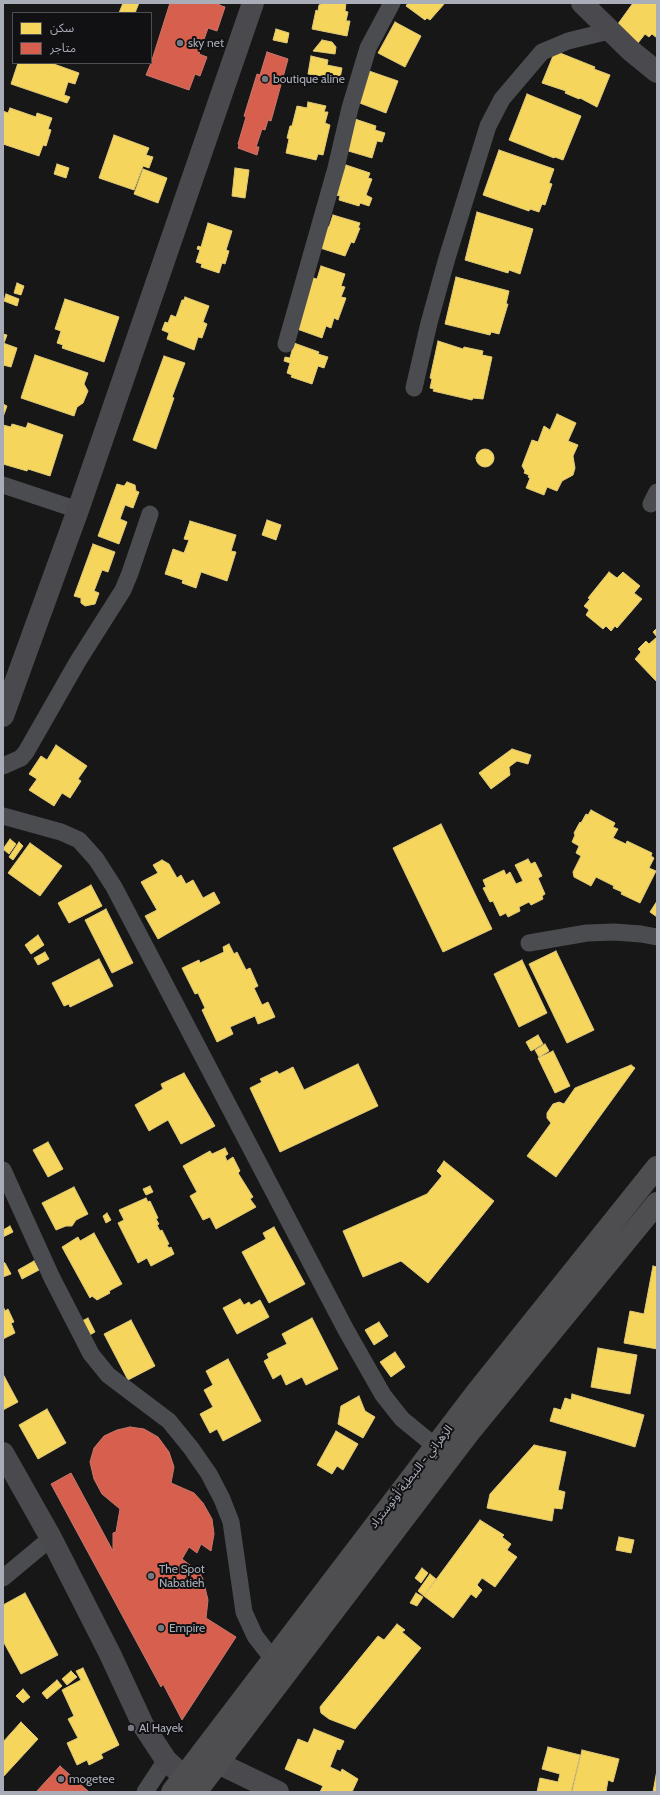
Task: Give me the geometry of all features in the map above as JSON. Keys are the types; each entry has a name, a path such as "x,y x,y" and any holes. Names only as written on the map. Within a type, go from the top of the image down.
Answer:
{"highway":[{"name":"الزهراني - النبطية أوتوستراد","path":"184,1787 272,1658 435,1446 657,1167"},
{"name":"الزهراني - النبطية أوتوستراد","path":"184,1787 218,1763 468,1434 657,1203"}],"street":[{"path":"3,716 78,510 253,3"},
{"path":"286,344 336,168 350,108 368,48 392,3"},
{"path":"582,3 609,31 657,72"},
{"path":"414,388 429,323 449,251 488,126 502,99 542,52 568,41 609,31"},
{"path":"3,485 78,510"},
{"path":"3,766 21,758 26,752 78,661 123,590 150,514"},
{"path":"3,816 61,832 78,840 96,859 114,887 350,1337 383,1395 402,1419 435,1446"},
{"path":"529,943 587,933 621,932 657,937"},
{"path":"3,1170 72,1319 91,1354 108,1375 169,1421 191,1448 222,1499 231,1522 244,1612 255,1636 272,1658"},
{"path":"3,1453 51,1538 110,1654 143,1725 184,1787"},
{"path":"3,1578 51,1538"},
{"path":"145,1792 166,1760"},
{"path":"218,1763 278,1792"}],"building: سكن":[{"path":"123,3 139,3 135,12 119,12"},
{"path":"324,3 346,3 345,11 348,12 346,21 350,21 347,36 312,29 316,10 318,11 319,5"},
{"path":"408,3 445,3 430,20 427,18 425,20 406,6"},
{"path":"633,3 657,3 657,38 652,34 649,37 645,34 638,43 615,28"},
{"path":"395,22 421,36 405,67 378,53"},
{"path":"276,29 289,33 287,43 273,40"},
{"path":"322,40 332,42 336,47 335,54 313,51"},
{"path":"555,51 595,67 594,69 610,75 597,107 580,98 579,99 565,93 566,91 542,83"},
{"path":"311,56 328,60 327,65 342,68 340,78 308,74"},
{"path":"18,64 54,64 79,73 75,84 68,82 64,95 70,97 67,103 11,84"},
{"path":"369,71 398,81 386,113 357,102"},
{"path":"527,94 581,116 563,160 554,158 509,140"},
{"path":"308,102 326,106 324,112 328,112 325,123 330,125 323,155 318,154 316,160 286,153 289,139 287,138 297,106 307,108"},
{"path":"10,108 36,117 37,113 52,118 48,129 51,130 46,146 43,145 39,156 3,144 3,111 8,113"},
{"path":"355,119 376,126 375,130 385,133 382,142 377,141 372,158 345,150"},
{"path":"114,135 149,148 146,155 153,157 149,168 143,166 134,190 99,178"},
{"path":"499,150 554,169 549,183 552,184 545,205 542,204 539,212 530,209 529,211 483,195"},
{"path":"57,164 69,168 66,178 54,174"},
{"path":"346,165 370,173 368,178 372,179 366,195 372,198 369,206 360,203 359,206 339,200 340,196 336,195"},
{"path":"235,168 249,170 245,198 232,196"},
{"path":"143,169 167,178 158,203 134,194"},
{"path":"477,212 533,229 520,274 509,270 508,273 465,260"},
{"path":"333,215 360,223 358,228 360,228 354,243 351,242 345,256 314,246 322,224 329,227"},
{"path":"208,223 232,231 226,250 229,251 225,264 222,263 219,273 201,267 202,264 196,262 200,250 197,249 198,246 201,247"},
{"path":"321,266 345,274 341,286 345,287 341,297 346,298 338,320 334,318 331,328 326,326 322,338 297,329 310,277 317,279"},
{"path":"456,277 509,291 506,304 508,304 499,334 491,332 490,335 445,324"},
{"path":"17,283 24,286 21,295 14,293"},
{"path":"6,294 19,299 17,306 4,301"},
{"path":"185,297 209,306 203,322 207,324 202,338 198,337 194,350 167,339 169,333 162,330 165,322 168,323 171,315 176,317 182,300 184,300"},
{"path":"65,299 119,317 104,362 62,348 63,345 57,343 61,331 55,329"},
{"path":"3,334 7,335 4,343 3,342"},
{"path":"438,341 463,349 464,347 483,351 482,355 492,357 483,399 473,398 472,400 433,391 434,389 430,388 432,379 430,378"},
{"path":"3,343 17,348 11,367 3,365"},
{"path":"294,343 328,357 324,368 318,366 312,384 291,377 292,375 287,373 290,363 284,361 285,357 290,358"},
{"path":"35,355 88,373 84,384 88,391 83,403 77,407 74,416 21,398"},
{"path":"164,356 185,363 172,397 174,398 156,449 133,440"},
{"path":"3,404 7,406 3,417"},
{"path":"557,414 576,423 568,441 578,445 573,456 575,468 573,475 562,481 557,491 547,487 544,495 526,488 530,478 528,477 529,475 524,473 525,471 522,466 532,440 538,442 544,426 550,430"},
{"path":"28,423 63,435 50,476 28,469 27,471 3,464 3,425 11,427 12,424 26,428"},
{"path":"481,449 489,449 494,454 492,465 489,467 481,467 476,462 476,454"},
{"path":"127,482 135,485 136,491 139,492 133,508 125,505 120,519 127,522 119,544 98,536 117,484 124,486"},
{"path":"267,520 281,525 276,540 262,535"},
{"path":"190,521 236,535 231,551 236,552 227,581 201,572 196,588 182,583 183,580 165,574 173,549 184,553 189,540 184,539"},
{"path":"93,544 115,552 108,572 102,570 94,591 99,593 95,604 85,606 81,603 81,598 74,596"},
{"path":"609,572 617,578 623,572 640,586 634,593 642,599 617,628 615,626 611,631 606,626 603,629 586,615 589,610 584,606 590,599 588,598"},
{"path":"657,628 657,637 653,632"},
{"path":"657,637 657,682 635,659 641,652 638,649 646,641 649,644"},
{"path":"56,745 87,766 78,779 81,781 70,798 62,793 54,806 29,790 37,779 29,774 41,756 47,760"},
{"path":"512,749 531,755 528,764 517,761 509,767 510,775 491,789 479,773"},
{"path":"591,810 615,823 613,827 618,829 613,838 626,844 627,841 652,853 651,856 654,858 649,868 656,871 640,903 621,894 622,892 613,888 614,886 596,877 591,886 574,877 573,872 581,856 576,853 579,846 572,842 575,835 574,833 580,822 581,823 586,814 588,815"},
{"path":"441,824 492,929 443,952 393,848"},
{"path":"10,839 16,844 9,854 3,849"},
{"path":"19,842 23,846 13,860 9,857"},
{"path":"30,843 62,866 40,896 8,873"},
{"path":"528,859 531,864 535,862 542,876 538,878 545,894 542,896 543,899 531,905 529,902 519,907 520,911 508,917 506,913 500,916 493,901 490,902 483,888 486,887 483,880 504,870 506,875 510,872 516,884 523,881 515,865"},
{"path":"162,860 169,864 177,878 181,875 186,884 193,880 203,898 214,892 220,903 158,939 145,916 157,910 141,882 158,873 153,865"},
{"path":"91,885 102,906 69,923 58,903"},
{"path":"657,901 657,917 650,912"},
{"path":"106,909 133,963 112,973 85,920"},
{"path":"38,935 44,945 31,954 25,945"},
{"path":"229,944 234,954 237,952 246,970 250,968 258,986 254,988 262,1005 268,1002 275,1017 258,1024 255,1016 230,1027 233,1034 217,1042 202,1010 205,1008 198,993 195,994 182,968 199,960 200,963 224,952 223,947"},
{"path":"556,951 594,1030 567,1043 529,964"},
{"path":"45,952 49,959 38,965 34,958"},
{"path":"99,959 113,986 70,1007 69,1004 64,1006 52,983"},
{"path":"522,960 547,1013 519,1027 494,974"},
{"path":"538,1035 543,1044 531,1051 526,1042"},
{"path":"545,1044 549,1051 539,1057 535,1050"},
{"path":"553,1051 570,1086 555,1093 538,1058"},
{"path":"358,1064 378,1106 280,1152 250,1088 262,1082 260,1079 277,1071 279,1074 293,1067 304,1090"},
{"path":"631,1065 635,1068 556,1177 527,1156 551,1123 547,1118 547,1113 553,1104 559,1102 564,1104 575,1088"},
{"path":"184,1073 215,1126 181,1144 168,1120 149,1131 135,1105 163,1089 161,1084"},
{"path":"48,1142 63,1169 48,1177 33,1150"},
{"path":"225,1148 228,1154 225,1156 227,1161 233,1157 240,1171 238,1173 253,1197 250,1199 256,1207 216,1229 210,1217 203,1220 190,1196 197,1192 183,1166 210,1151 212,1154"},
{"path":"444,1161 494,1201 428,1283 401,1261 363,1277 343,1231 427,1194 442,1176 437,1171"},
{"path":"150,1186 153,1192 146,1195 143,1189"},
{"path":"74,1187 88,1214 76,1220 72,1226 66,1226 56,1230 42,1203"},
{"path":"146,1198 148,1202 150,1201 158,1218 156,1219 159,1224 157,1225 160,1231 162,1230 169,1244 167,1245 169,1248 171,1247 174,1254 151,1266 147,1258 138,1263 118,1223 124,1220 119,1210"},
{"path":"107,1213 111,1220 106,1223 103,1216"},
{"path":"10,1226 13,1232 3,1237 3,1230"},
{"path":"274,1227 305,1284 269,1303 242,1252 266,1239 263,1233"},
{"path":"94,1233 122,1284 97,1300 92,1296 90,1298 62,1247 78,1237 80,1241"},
{"path":"34,1261 39,1270 22,1279 18,1270"},
{"path":"3,1262 11,1274 3,1277"},
{"path":"653,1266 657,1267 657,1349 624,1343 630,1311 644,1314"},
{"path":"240,1299 244,1305 249,1302 251,1305 260,1300 269,1317 237,1334 223,1308"},
{"path":"3,1306 5,1311 8,1309 14,1322 11,1323 15,1333 3,1339"},
{"path":"88,1318 95,1332 86,1337 80,1322"},
{"path":"312,1318 338,1369 306,1385 302,1377 286,1385 281,1374 273,1379 264,1361 269,1358 267,1354 287,1344 282,1334"},
{"path":"131,1320 155,1366 128,1380 104,1334"},
{"path":"379,1322 388,1336 374,1345 365,1330"},
{"path":"598,1348 637,1355 630,1394 591,1387"},
{"path":"395,1352 405,1367 391,1377 380,1362"},
{"path":"228,1359 261,1421 223,1441 217,1429 210,1433 200,1414 213,1407 204,1390 213,1385 206,1371"},
{"path":"3,1374 18,1402 3,1410"},
{"path":"572,1394 644,1415 635,1447 550,1421 554,1408 561,1410 565,1398 571,1400"},
{"path":"359,1396 365,1411 375,1417 363,1438 338,1424 341,1406"},
{"path":"47,1409 66,1443 38,1459 19,1425"},
{"path":"336,1431 358,1444 343,1470 337,1466 332,1474 317,1465"},
{"path":"534,1445 566,1452 558,1490 565,1492 562,1509 554,1508 552,1521 487,1508 490,1494"},
{"path":"480,1520 504,1535 502,1537 511,1544 507,1550 517,1557 495,1587 482,1578 477,1585 482,1590 476,1598 471,1594 453,1618 424,1596"},
{"path":"619,1537 634,1540 631,1553 616,1550"},
{"path":"422,1568 428,1573 421,1583 415,1578"},
{"path":"430,1574 436,1579 424,1596 418,1591"},
{"path":"25,1593 58,1655 21,1674 3,1641 3,1605"},
{"path":"416,1593 423,1597 417,1606 410,1603"},
{"path":"397,1624 405,1630 402,1632 421,1648 355,1729 329,1719 321,1713 320,1707 378,1636 384,1640"},
{"path":"83,1668 119,1745 101,1754 103,1758 89,1765 87,1760 77,1765 67,1743 78,1738 68,1719 74,1716 62,1690 81,1680 76,1671"},
{"path":"71,1671 77,1677 67,1685 62,1679"},
{"path":"57,1680 62,1686 47,1699 42,1693"},
{"path":"23,1689 30,1697 23,1703 16,1696"},
{"path":"21,1722 38,1739 3,1777 3,1742"},
{"path":"314,1729 344,1741 340,1750 337,1749 330,1767 341,1772 342,1769 358,1779 352,1792 320,1792 323,1786 285,1769 298,1739 308,1743"},
{"path":"548,1747 580,1755 571,1792 537,1792 540,1778 558,1782 560,1774 542,1769"},
{"path":"582,1750 619,1759 613,1782 608,1780 606,1792 572,1792"},
{"path":"657,1770 657,1792 653,1792"}],"building: متاجر":[{"name":"sky net","path":"170,3 220,3 219,5 225,7 217,31 208,28 199,54 207,57 200,76 195,74 189,90 146,75 151,64 152,64"},
{"path":"267,52 288,59 271,121 268,120 265,130 262,129 256,147 259,147 257,155 238,148 238,144 246,117 244,116 257,74 260,75"},
{"name":"The Spot Nabatieh","path":"130,1427 144,1429 158,1437 169,1452 174,1467 171,1483 194,1493 203,1503 212,1519 214,1534 211,1551 201,1544 197,1553 189,1547 182,1559 199,1572 203,1579 208,1600 206,1618 236,1637 182,1720 163,1684 161,1687 51,1484 71,1473 113,1551 113,1533 116,1532 120,1509 102,1494 94,1479 90,1462 94,1448 104,1436 117,1430"},
{"name":"mogetee","path":"60,1766 89,1792 36,1792"}],"place":[{"name":"sky net","path":"180,43"},
{"name":"boutique aline","path":"265,79"},
{"name":"The Spot Nabatieh","path":"151,1576"},
{"name":"Empire","path":"161,1628"},
{"name":"Al Hayek","path":"131,1728"},
{"name":"mogetee","path":"61,1779"}]}
